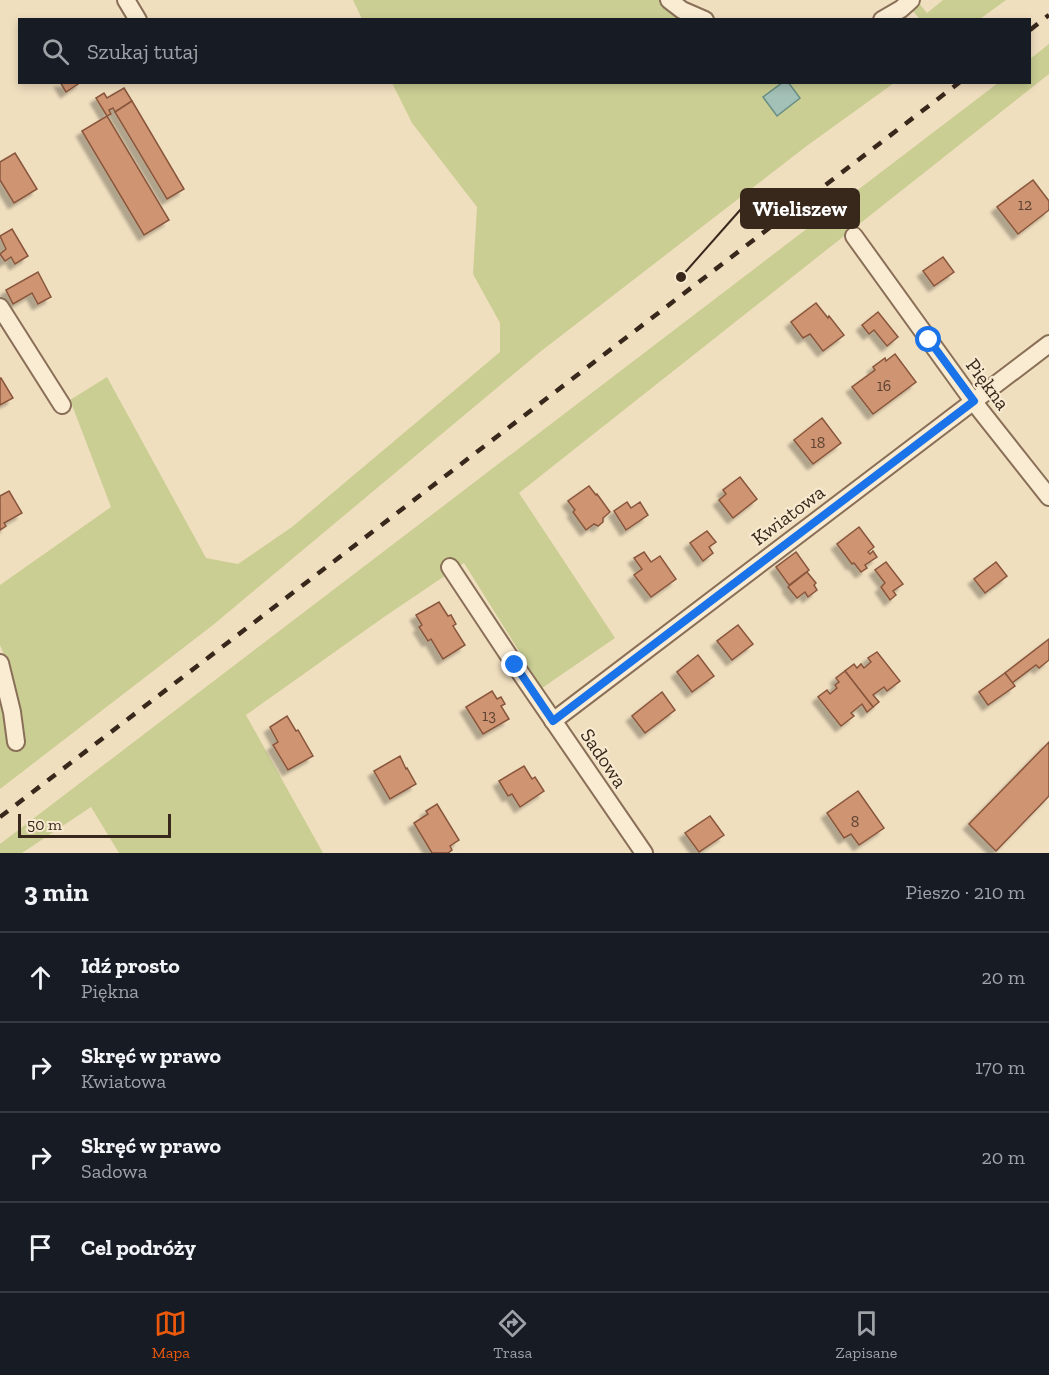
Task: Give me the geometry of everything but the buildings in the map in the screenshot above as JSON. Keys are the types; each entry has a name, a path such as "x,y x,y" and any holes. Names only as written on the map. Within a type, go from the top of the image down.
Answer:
{"street":[{"path":"126,0 137,18"},
{"path":"669,0 682,10 700,18"},
{"path":"885,18 911,0"},
{"name":"Piękna","path":"854,236 974,401 1049,497"},
{"path":"0,307 62,405"},
{"name":"Kwiatowa","path":"553,721 1049,344"},
{"name":"Sadowa","path":"450,567 644,853"},
{"path":"0,663 12,712 15,742"}],"green space":[{"path":"353,0 661,0 685,18 362,18"},
{"path":"943,0 1006,0 981,18 919,18 910,8 918,2 927,13"},
{"path":"1049,44 1049,74 519,493 615,638 542,688 464,563 246,715 323,853 119,853 91,807 22,853 0,853 0,844 997,84 1031,84 1031,58"},
{"path":"392,84 893,84 808,145 540,352 213,625 0,789 0,700 7,738 22,732 21,711 0,645 0,585 111,507 70,400 107,377 206,558 238,564 292,527 500,352 500,323 473,274 477,207 412,123"}],"water":[{"path":"781,84 790,84 800,98 777,116 763,97"}],"railway":[{"path":"1031,29 1049,15"},
{"path":"0,817 957,84"}],"place":[{"name":"Wieliszew","path":"681,277"}],"route":[{"path":"515,665 553,721 974,401 929,340"}]}
